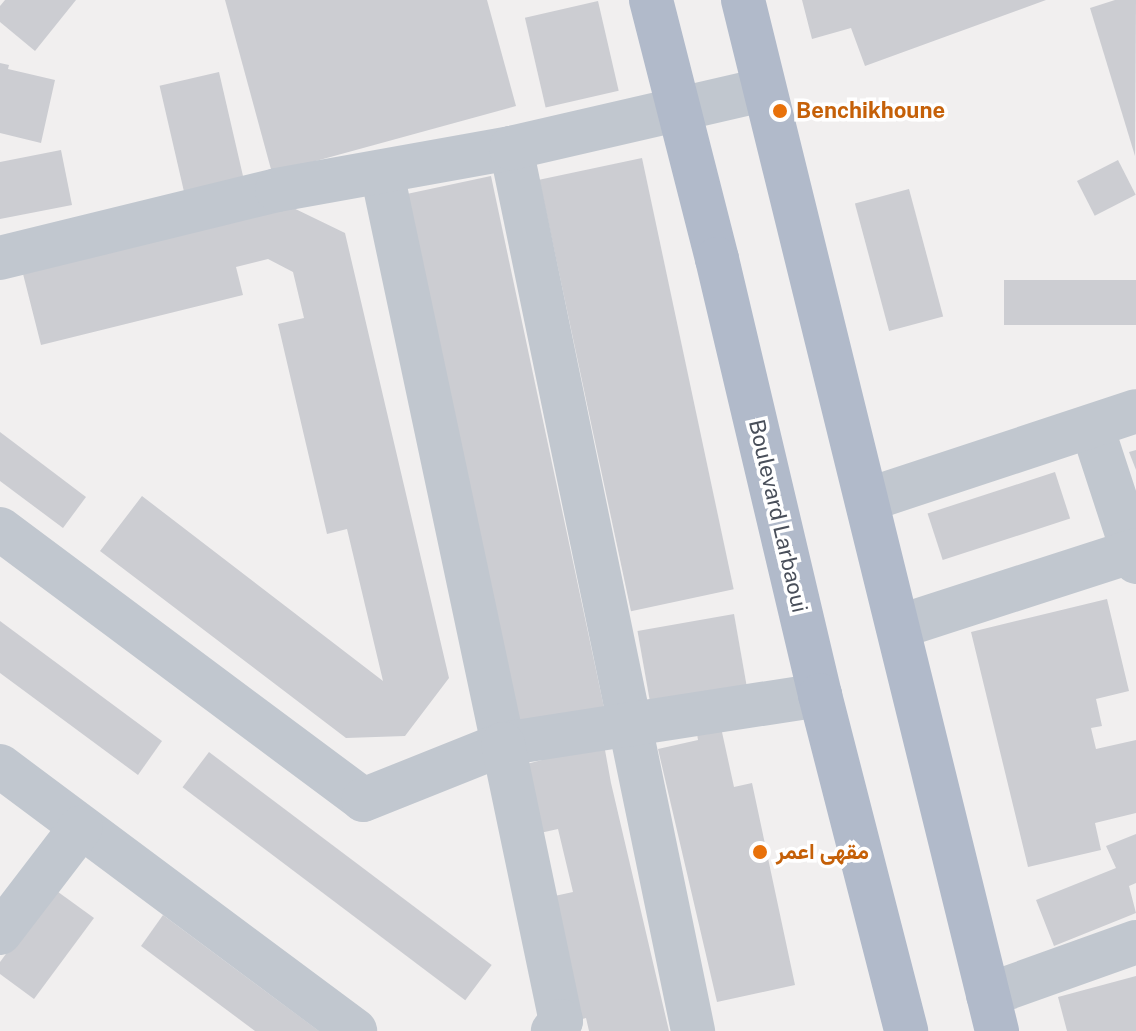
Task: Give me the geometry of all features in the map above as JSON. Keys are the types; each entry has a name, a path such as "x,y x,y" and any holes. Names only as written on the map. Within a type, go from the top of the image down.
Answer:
{"main road":[{"name":"Boulevard Larbaoui","path":"651,0 721,275 820,695 906,1031"},
{"path":"743,0 762,90 993,1013"}],"street":[{"path":"0,258 277,190 511,148 678,112 762,90"},
{"path":"511,148 693,1031"},
{"path":"382,173 561,1021 553,1031"},
{"path":"867,500 1136,411"},
{"path":"898,627 1135,554 1092,427"},
{"path":"0,529 363,800 503,744 820,695"},
{"path":"0,766 355,1031"},
{"path":"0,933 81,827"},
{"path":"993,1013 1136,942"}],"building":[{"path":"5,0 76,0 35,51 0,22 0,6"},
{"path":"225,0 487,0 516,106 272,173"},
{"path":"802,0 1046,0 865,66 851,28 812,39"},
{"path":"1115,0 1136,0 1135,156 1090,8"},
{"path":"598,1 619,91 546,108 525,18"},
{"path":"0,63 9,65 8,69 55,80 41,143 0,133"},
{"path":"219,72 246,188 186,202 160,86"},
{"path":"61,150 72,205 0,219 0,162"},
{"path":"642,158 734,589 631,611 539,180"},
{"path":"1118,160 1136,195 1095,216 1077,181"},
{"path":"491,176 604,708 515,727 402,195"},
{"path":"909,189 943,317 889,331 855,203"},
{"path":"281,202 345,233 449,678 405,736 346,738 100,551 142,496 383,681 347,529 327,534 278,324 304,318 293,272 268,259 236,267 243,295 41,345 21,266"},
{"path":"1004,280 1136,280 1136,325 1004,325"},
{"path":"0,432 86,497 63,528 0,481"},
{"path":"1136,450 1136,470 1129,452"},
{"path":"1055,472 1070,519 943,560 928,513"},
{"path":"1107,599 1129,691 1096,699 1102,726 1091,728 1096,749 1136,740 1136,813 1095,823 1101,850 1028,867 971,632"},
{"path":"734,614 748,696 652,713 637,631"},
{"path":"0,621 162,741 138,775 0,673"},
{"path":"720,723 734,787 752,783 795,985 717,1002 658,749 698,740 696,728"},
{"path":"603,739 669,1031 589,1031 586,1018 575,1021 550,897 573,892 558,829 531,835 515,767 542,760 541,753"},
{"path":"209,752 492,965 465,1000 183,787"},
{"path":"1136,834 1136,883 1129,886 1136,913 1054,946 1036,900 1116,868 1106,846"},
{"path":"54,889 94,918 34,999 0,974 0,962"},
{"path":"163,915 319,1031 255,1031 141,946"},
{"path":"1136,976 1136,1031 1067,1031 1058,997"}],"place":[{"name":"Benchikhoune","path":"780,111"},
{"name":"مقهى اعمر","path":"760,852"}]}
